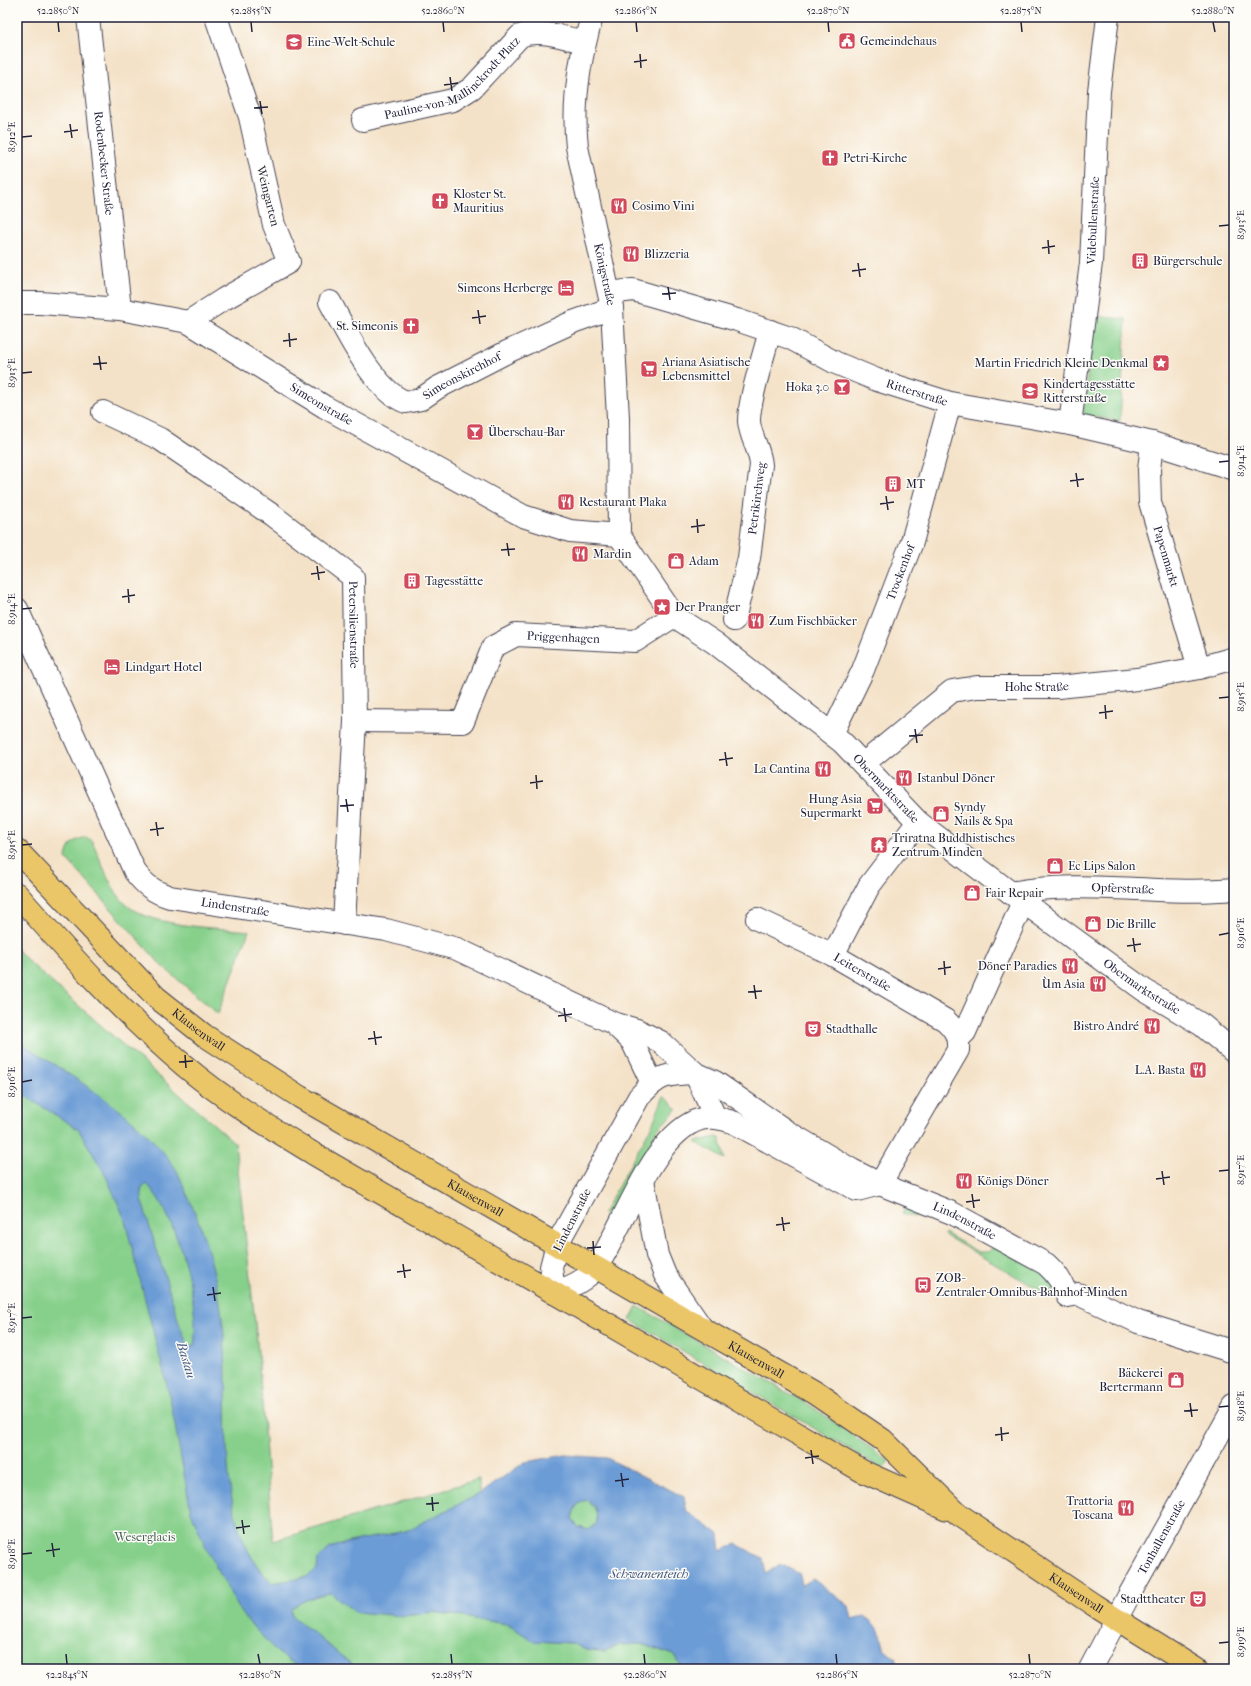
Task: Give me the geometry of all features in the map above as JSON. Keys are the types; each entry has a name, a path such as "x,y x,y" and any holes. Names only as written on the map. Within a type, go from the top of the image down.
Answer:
{"main road":[{"name":"Klausenwall","path":"17,850 151,992 204,1035 300,1097 814,1393 883,1440 958,1514"},
{"name":"Klausenwall","path":"17,894 93,980 144,1031 187,1068 236,1106 314,1154 862,1471 958,1514 1117,1620 1196,1669"}],"street":[{"name":"Rodenbecker Straße","path":"88,17 120,309"},
{"name":"Weingarten","path":"188,322 224,299 289,262 274,225 250,117 216,17"},
{"name":"Königstraße","path":"592,17 585,42 575,95 575,132 611,301 618,418 619,535"},
{"name":"Videbullenstraße","path":"1070,424 1091,262 1099,92 1108,17"},
{"name":"Pauline-von-Mallinckrodt-Platz","path":"363,120 453,100 472,88 520,36 528,33 537,32 585,42"},
{"name":"Ritterstraße","path":"611,301 633,290 709,311 790,338 836,363 877,380 950,403 1070,424 1152,443 1234,469"},
{"name":"Simeonskirchhof","path":"330,302 359,356 394,395 406,402 421,399 437,388 507,352 573,322 611,301"},
{"name":"Simeonstraße","path":"17,303 40,303 120,309 188,322 326,407 523,516 570,531 619,535"},
{"name":"Petrikirchweg","path":"734,620 749,558 760,465 759,452 750,430 750,410 770,331"},
{"name":"Trockenhof","path":"832,734 863,670 894,584 912,542 950,403"},
{"name":"Petersilienstraße","path":"103,412 160,438 272,515 353,577 355,721 344,924"},
{"name":"Papenmarkt","path":"1152,443 1149,470 1150,502 1199,668"},
{"name":"Obermarktstraße","path":"619,535 674,616 715,643 842,742 918,822 1017,898 1144,990 1202,1025 1234,1052"},
{"name":"Lindenstraße","path":"17,610 135,872 145,885 157,893 170,897 386,930 457,950 613,1023 637,1030 661,1042 695,1073 715,1082 786,1131 880,1184 952,1212 1046,1264 1056,1274 1062,1283 1067,1296 1078,1294 1138,1322 1234,1352"},
{"name":"Priggenhagen","path":"355,721 463,722 493,647 516,634 635,641 674,616"},
{"name":"Hohe Straße","path":"863,764 952,691 977,687 1058,686 1136,679 1199,668 1234,658"},
{"path":"834,955 869,886 918,822"},
{"name":"Opferstraße","path":"1017,898 1048,888 1101,888 1168,892 1210,891 1234,888"},
{"path":"554,1293 579,1283 596,1267 659,1153 678,1132 700,1119 715,1117 733,1122 857,1190 880,1184 953,1061 958,1050 958,1039 965,1032 1017,898"},
{"name":"Leiterstraße","path":"757,919 834,955 945,1020 954,1028 958,1039"},
{"name":"Lindenstraße","path":"613,1023 632,1041 652,1083"},
{"name":"Lindenstraße","path":"554,1293 551,1267 557,1244 639,1098 652,1083 671,1074 695,1073"},
{"name":"Lindenstraße","path":"695,1073 715,1117"},
{"path":"643,1180 657,1255 666,1275 701,1327"},
{"name":"Tonhallenstraße","path":"1090,1669 1117,1620 1128,1596 1234,1407"}],"green space":[{"path":"1094,316 1126,319 1120,421 1083,415"},
{"path":"86,837 92,841 108,879 116,893 132,909 146,916 162,921 199,927 249,931 218,1014 162,966 66,858 68,850 72,844 78,839"},
{"name":"Weserglacis","path":"17,949 31,964 235,1143 257,1340 273,1541 479,1479 479,1494 406,1531 350,1542 330,1548 404,1616 434,1612 507,1624 534,1641 572,1643 586,1650 604,1651 620,1645 642,1644 674,1655 683,1669 17,1669"},
{"path":"664,1096 677,1109 656,1131 609,1217 603,1214 652,1125"},
{"path":"717,1137 720,1138 725,1159 695,1142"},
{"path":"908,1203 932,1215 913,1217 902,1213"},
{"path":"945,1233 978,1252 988,1252 995,1245 1050,1276 1055,1294 1045,1293 944,1235"},
{"path":"637,1306 811,1406 889,1461 883,1469 630,1320"},
{"path":"587,1500 594,1507 597,1519 597,1523 589,1530 578,1527 572,1520 576,1507 580,1503"}],"water":[{"name":"Schwanenteich","path":"17,1040 101,1096 121,1112 158,1146 174,1166 194,1211 208,1249 221,1309 225,1350 227,1441 233,1504 241,1534 254,1560 272,1583 307,1577 317,1569 318,1559 330,1548 350,1542 406,1531 479,1494 525,1462 566,1455 607,1458 684,1497 687,1512 719,1534 721,1551 736,1544 763,1558 766,1574 780,1564 800,1574 802,1585 813,1579 849,1606 852,1619 865,1616 880,1630 885,1650 896,1659 896,1669 683,1669 674,1655 642,1644 620,1645 604,1651 586,1650 572,1643 534,1641 507,1624 434,1612 404,1616 355,1612 331,1593 300,1603 291,1609 292,1616 349,1662 355,1669 301,1669 277,1652 243,1616 208,1552 191,1512 169,1393 124,1217 105,1174 78,1129 17,1091","holes":["147,1184 158,1198 168,1216 184,1260 194,1307 194,1345 188,1346 180,1326 143,1205 141,1188","587,1500 594,1507 597,1519 597,1523 589,1530 578,1527 572,1519 576,1507 580,1503"]}],"place":[{"name":"Gemeindehaus","path":"847,41"},
{"name":"Eine-Welt-Schule","path":"294,42"},
{"name":"Petri-Kirche","path":"830,158"},
{"name":"Kloster St. Mauritius","path":"440,201"},
{"name":"Cosimo Vini","path":"619,206"},
{"name":"Blizzeria","path":"631,254"},
{"name":"Bürgerschule","path":"1140,261"},
{"name":"Simeons Herberge","path":"566,288"},
{"name":"St. Simeonis","path":"411,326"},
{"name":"Martin Friedrich Kleine Denkmal","path":"1161,363"},
{"name":"Ariana Asiatische Lebensmittel","path":"649,369"},
{"name":"Hoka 3.0","path":"842,387"},
{"name":"Kindertagesstätte Ritterstraße","path":"1030,391"},
{"name":"Überschau-Bar","path":"475,432"},
{"name":"MT","path":"893,484"},
{"name":"Restaurant Plaka","path":"566,502"},
{"name":"Mardin","path":"580,554"},
{"name":"Adam","path":"676,561"},
{"name":"Tagesstätte","path":"412,581"},
{"name":"Der Pranger","path":"662,607"},
{"name":"Zum Fischbäcker","path":"756,621"},
{"name":"Lindgart Hotel","path":"112,667"},
{"name":"La Cantina","path":"823,769"},
{"name":"Istanbul Döner","path":"904,778"},
{"name":"Hung Asia Supermarkt","path":"875,806"},
{"name":"Syndy Nails & Spa","path":"941,814"},
{"name":"Triratna Buddhistisches Zentrum Minden","path":"879,845"},
{"name":"Ec Lips Salon","path":"1055,866"},
{"name":"Fair Repair","path":"972,893"},
{"name":"Die Brille","path":"1093,924"},
{"name":"Döner Paradies","path":"1070,966"},
{"name":"Ùm Asia","path":"1098,984"},
{"name":"Bistro André","path":"1152,1026"},
{"name":"Stadthalle","path":"813,1029"},
{"name":"L.A. Basta","path":"1198,1070"},
{"name":"Königs Döner","path":"964,1181"},
{"name":"ZOB- Zentraler-Omnibus-Bahnhof-Minden","path":"923,1285"},
{"name":"Bäckerei Bertermann","path":"1176,1380"},
{"name":"Trattoria Toscana","path":"1126,1508"},
{"name":"Stadttheater","path":"1198,1599"}],"water label":[{"name":"Bastau","path":"187,1360"}]}
